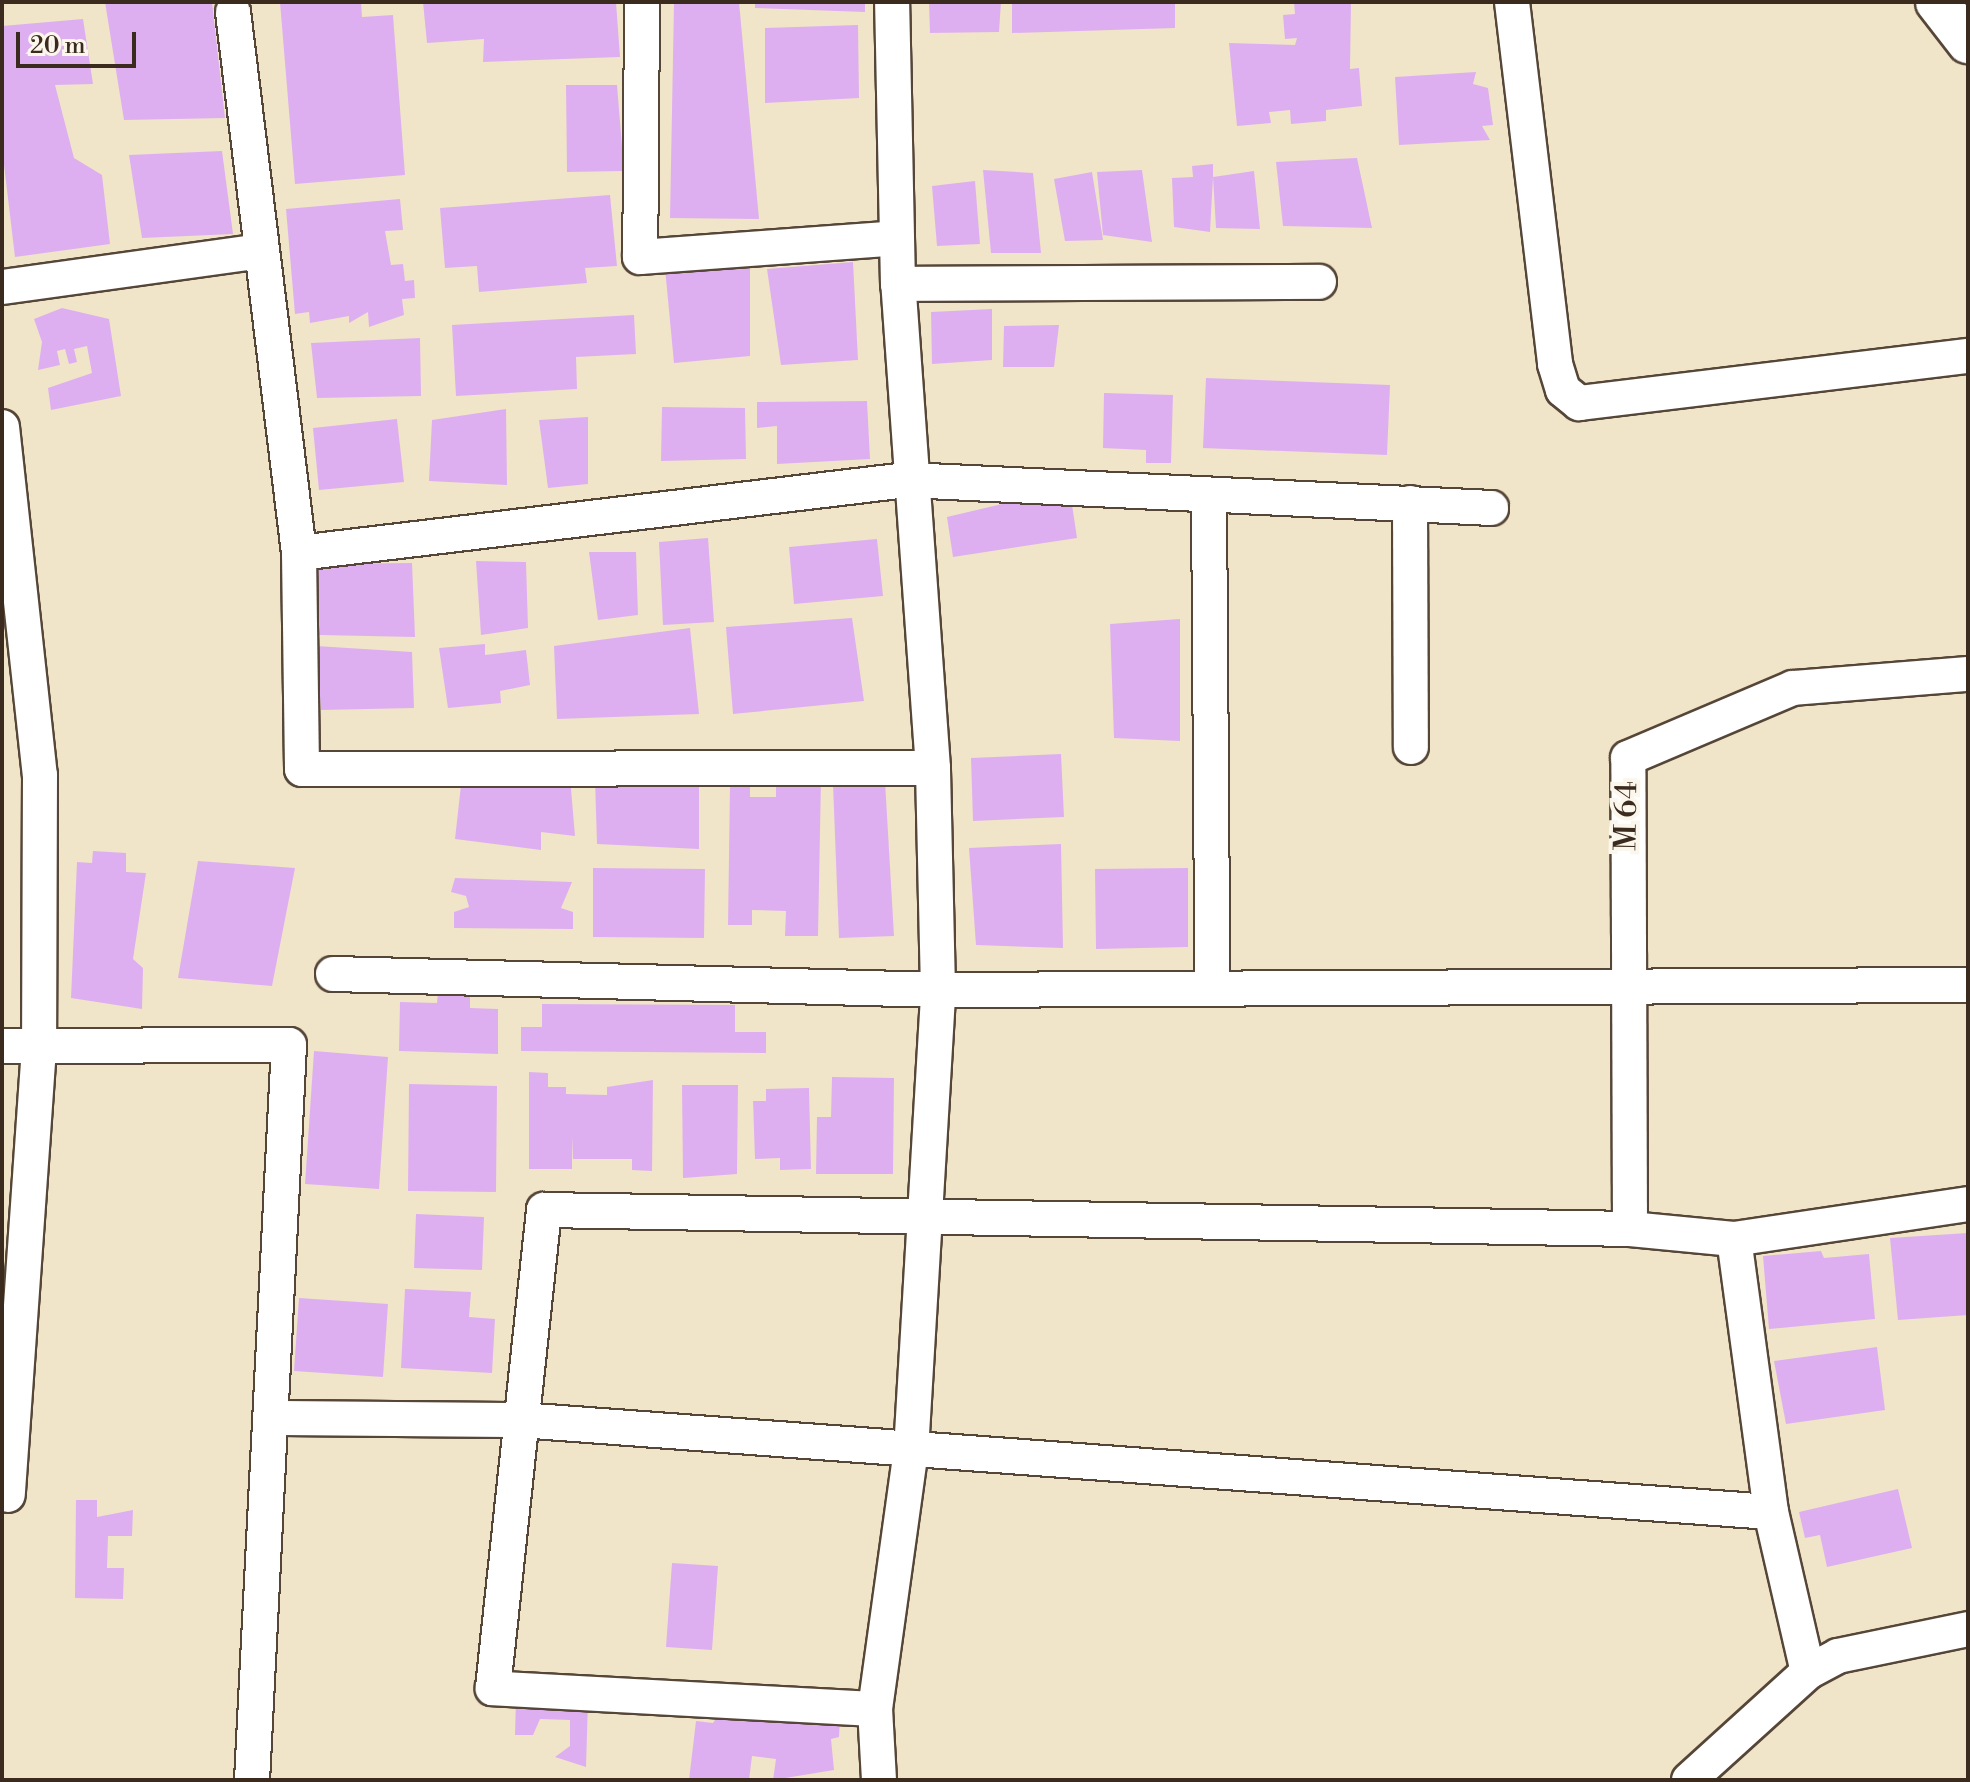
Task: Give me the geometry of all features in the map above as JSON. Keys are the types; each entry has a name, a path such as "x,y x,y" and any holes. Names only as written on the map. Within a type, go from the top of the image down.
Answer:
{"street":[{"path":"642,2 640,257 896,238"},
{"path":"878,1772 875,1709 911,1451 938,990 933,768 907,480 896,238 892,2"},
{"path":"1512,2 1555,364 1563,390 1579,403 1968,356"},
{"path":"1937,2 1968,42"},
{"path":"233,12 299,553 302,769 933,768"},
{"path":"2,287 262,251"},
{"path":"898,284 1319,282"},
{"path":"2,427 40,775 39,1048 8,1495"},
{"path":"299,553 907,480 1209,497 1491,508"},
{"path":"1209,497 1212,988"},
{"path":"1410,503 1411,747"},
{"name":"M 64","path":"1630,1229 1624,987 1628,758 1793,688 1968,674"},
{"path":"333,974 938,990 1968,985"},
{"path":"2,1046 289,1045 252,1776"},
{"path":"875,1709 493,1688 544,1210 926,1220 1630,1229 1734,1239 1968,1204"},
{"path":"1734,1239 1771,1512 1808,1672"},
{"path":"270,1418 520,1420 1771,1512"},
{"path":"1689,1780 1808,1672 1838,1656 1968,1629"}],"building":[{"path":"105,2 212,2 225,118 124,120"},
{"path":"280,2 361,2 362,17 393,15 405,175 295,184"},
{"path":"423,2 616,2 620,57 483,62 484,39 427,43"},
{"path":"674,2 739,2 759,219 670,218"},
{"path":"755,2 865,2 865,12 755,8"},
{"path":"929,2 1001,2 999,32 930,33"},
{"path":"1012,2 1175,2 1175,28 1012,33"},
{"path":"1294,2 1351,2 1350,69 1359,68 1362,106 1326,110 1326,121 1291,124 1290,110 1269,112 1271,123 1237,126 1229,43 1295,45 1297,38 1285,39 1283,15 1295,14"},
{"path":"83,19 93,84 55,85 74,158 102,175 110,244 15,257 2,148 2,26"},
{"path":"858,25 859,98 765,103 765,28"},
{"path":"1476,72 1473,84 1488,88 1493,125 1482,126 1490,140 1399,145 1395,77"},
{"path":"566,85 617,85 624,171 567,172"},
{"path":"222,151 233,234 142,238 129,155"},
{"path":"1357,158 1372,228 1283,226 1276,162"},
{"path":"1213,164 1210,232 1174,227 1172,178 1193,177 1192,166"},
{"path":"983,170 1033,173 1041,253 991,253"},
{"path":"1142,170 1152,242 1103,235 1097,172"},
{"path":"1254,171 1260,229 1216,228 1213,177"},
{"path":"1092,172 1103,240 1065,241 1054,179"},
{"path":"975,181 980,244 937,246 932,186"},
{"path":"610,195 617,266 585,268 587,283 479,292 477,266 445,268 440,208"},
{"path":"400,199 403,230 385,231 391,265 403,264 405,281 414,280 415,298 402,299 404,315 369,327 368,312 349,323 349,316 310,323 309,312 295,314 286,209"},
{"path":"750,259 750,356 674,363 665,268"},
{"path":"853,262 858,360 781,365 767,269"},
{"path":"62,308 109,319 121,396 51,410 48,388 92,373 87,346 74,349 77,362 69,364 65,349 57,351 60,365 38,370 42,342 34,319"},
{"path":"992,309 992,360 932,364 931,312"},
{"path":"634,315 636,354 576,357 577,389 456,396 452,325"},
{"path":"1059,325 1054,367 1003,367 1004,326"},
{"path":"420,338 421,396 317,398 311,343"},
{"path":"1206,378 1390,385 1387,455 1203,448"},
{"path":"1104,393 1173,395 1171,463 1146,463 1146,450 1103,448"},
{"path":"867,401 870,459 777,464 777,426 757,428 757,402"},
{"path":"662,407 745,408 746,459 661,461"},
{"path":"506,409 507,485 429,481 432,420"},
{"path":"588,417 588,484 548,488 539,420"},
{"path":"397,419 404,482 319,490 313,428"},
{"path":"1040,495 1071,498 1077,538 953,557 947,517"},
{"path":"708,538 714,622 663,625 659,542"},
{"path":"877,539 883,596 794,604 789,547"},
{"path":"589,552 636,552 638,615 598,620"},
{"path":"476,561 526,562 528,628 481,635"},
{"path":"412,563 415,637 319,635 317,564"},
{"path":"852,618 864,701 733,714 726,627"},
{"path":"1180,619 1180,741 1114,738 1110,624"},
{"path":"690,628 699,714 557,719 554,646"},
{"path":"485,644 485,655 526,650 530,685 500,691 501,703 448,708 439,648"},
{"path":"316,646 412,652 414,708 321,710"},
{"path":"1061,754 1064,817 973,821 971,758"},
{"path":"496,776 570,777 575,836 541,832 541,850 455,839 461,785 494,786"},
{"path":"699,776 699,849 597,844 595,780"},
{"path":"776,777 821,778 818,936 785,936 786,911 752,910 752,925 728,925 730,786 750,786 750,797 776,797"},
{"path":"885,781 894,936 839,938 833,784"},
{"path":"1061,844 1063,948 976,945 969,848"},
{"path":"93,851 126,853 126,872 146,873 133,959 143,968 142,1009 71,998 77,862 92,863"},
{"path":"198,861 295,868 272,986 178,978"},
{"path":"593,868 705,869 704,938 593,937"},
{"path":"1188,868 1188,947 1096,949 1095,869"},
{"path":"455,878 572,882 561,908 573,912 573,929 454,928 454,912 469,907 466,896 451,892"},
{"path":"438,991 470,993 470,1008 498,1009 498,1054 399,1051 400,1002 437,1003"},
{"path":"542,1004 735,1005 735,1032 766,1032 766,1053 521,1051 521,1027 542,1027"},
{"path":"314,1051 388,1057 379,1189 305,1184"},
{"path":"529,1072 548,1073 548,1087 566,1087 566,1094 607,1095 607,1087 653,1080 652,1171 632,1170 632,1159 573,1159 572,1136 572,1169 529,1169"},
{"path":"832,1077 894,1078 893,1174 816,1174 817,1117 831,1117"},
{"path":"409,1084 497,1086 496,1192 408,1191"},
{"path":"682,1085 738,1085 737,1174 683,1178"},
{"path":"809,1088 811,1169 780,1170 780,1158 755,1159 753,1101 766,1101 766,1089"},
{"path":"416,1214 484,1217 482,1270 414,1268"},
{"path":"1968,1233 1968,1315 1898,1320 1890,1238"},
{"path":"1821,1251 1824,1258 1869,1254 1875,1319 1769,1329 1763,1256"},
{"path":"405,1289 471,1292 469,1317 495,1319 492,1373 401,1368"},
{"path":"299,1298 388,1304 383,1377 294,1371"},
{"path":"1877,1347 1885,1410 1786,1424 1774,1361"},
{"path":"1898,1489 1912,1548 1827,1567 1820,1535 1805,1538 1799,1512"},
{"path":"76,1500 97,1500 97,1517 133,1510 132,1536 108,1536 107,1568 124,1568 123,1599 75,1598"},
{"path":"672,1563 718,1566 712,1650 666,1647"},
{"path":"516,1698 588,1701 586,1767 555,1757 570,1746 570,1720 540,1719 533,1735 515,1735"},
{"path":"722,1709 840,1717 839,1737 831,1739 834,1770 773,1780 776,1759 752,1756 749,1780 689,1780 696,1721 713,1723"}]}
